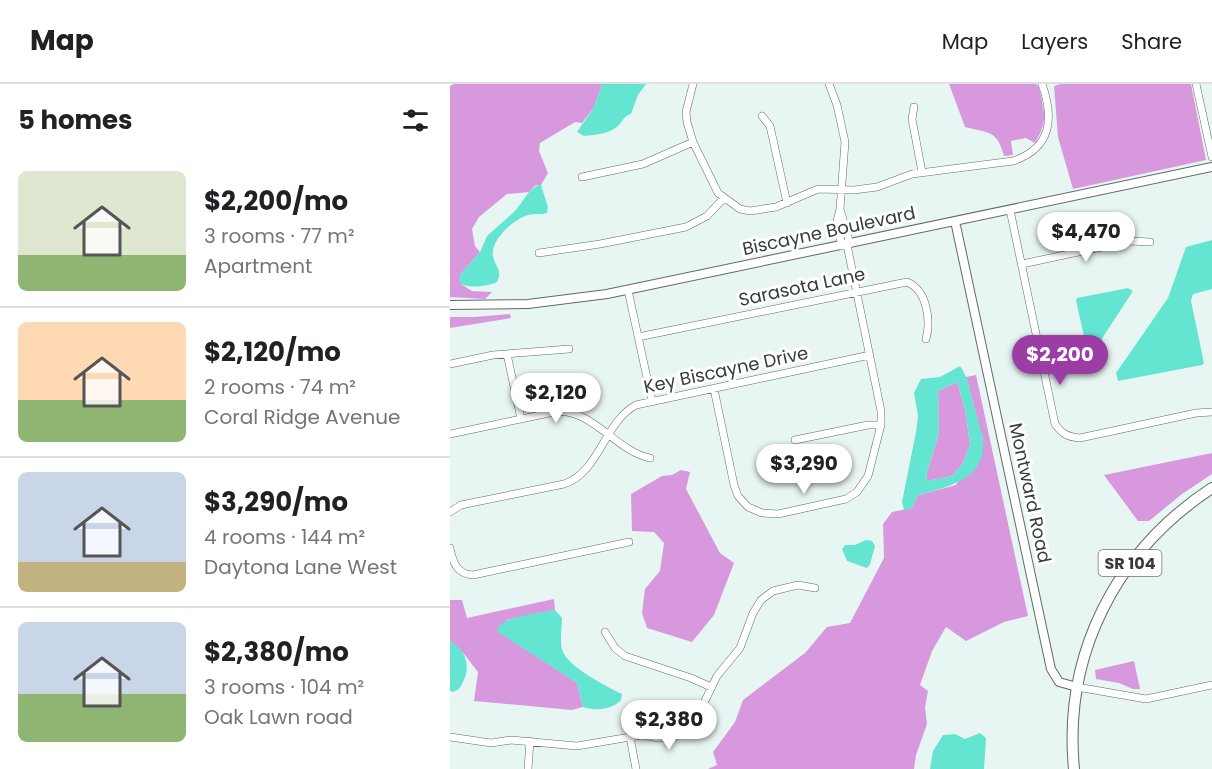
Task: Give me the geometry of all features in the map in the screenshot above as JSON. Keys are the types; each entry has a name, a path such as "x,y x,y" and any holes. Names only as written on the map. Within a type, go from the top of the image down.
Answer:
{"main road":[{"name":"SR 104","path":"1074,769 1072,732 1077,687 1094,627 1122,575 1161,528 1186,505 1212,488"}],"street":[{"path":"693,84 686,112 693,142 713,186 723,199 740,209 750,211 776,207 818,189 877,188 922,172 1022,158 1037,147 1048,129 1049,108 1042,84"},
{"path":"714,389 734,485 738,496 748,507 762,513 778,513 846,499 862,487 868,476 881,426 881,411 840,208 845,142 837,105 829,84"},
{"path":"1196,84 1212,157"},
{"path":"914,107 912,119 922,172"},
{"path":"762,116 770,126 787,203"},
{"path":"582,177 643,164 693,142"},
{"name":"Biscayne Boulevard","path":"450,305 528,304 628,290 1212,167"},
{"path":"539,253 686,227 707,216 723,199"},
{"path":"1010,210 1055,423 1061,432 1080,438 1196,413 1212,412"},
{"name":"Montward Road","path":"956,221 1051,669 1059,682 1077,687"},
{"path":"1022,264 1130,241 1150,242"},
{"name":"Sarasota Lane","path":"638,337 900,282 914,284 922,294 929,328 926,339"},
{"path":"628,290 652,401"},
{"path":"450,364 507,354 569,349"},
{"path":"507,354 521,418"},
{"name":"Key Biscayne Drive","path":"450,512 461,505 570,482 584,471 621,416 630,408 652,401 870,355"},
{"path":"450,434 521,418 568,411 583,417 639,456 650,458"},
{"path":"795,440 868,425 881,426"},
{"path":"450,548 455,566 468,574 629,542"},
{"path":"450,737 491,743 511,740 577,746 649,735 666,738 680,733 701,709 717,676 740,648 753,612 761,600 773,591 798,585 815,588"},
{"path":"605,632 615,648 625,656 711,687"},
{"path":"1077,687 1146,699 1212,685"},
{"path":"630,737 636,769"},
{"path":"528,769 530,741"}],"shaded area":[{"path":"454,84 602,84 594,107 582,123 575,122 540,143 539,151 548,173 541,185 536,185 529,192 507,194 479,217 472,229 475,246 480,252 460,275 461,284 472,291 492,292 485,299 450,297 450,86"},
{"path":"602,84 646,84 638,95 631,114 617,127 605,133 584,136 577,132 594,107"},
{"path":"949,84 1036,84 1039,87 1044,122 1035,143 1026,138 1011,141 1013,155 1004,156 998,141 991,134 965,127"},
{"path":"1061,84 1191,84 1206,160 1073,189 1058,137 1054,86"},
{"path":"539,184 548,207 547,213 522,217 499,237 493,250 499,271 497,282 479,286 461,284 460,275 480,252 487,236 516,210 529,192"},
{"path":"1212,240 1212,289 1193,294 1191,301 1204,363 1118,381 1116,373 1168,298 1186,247"},
{"path":"1128,288 1133,291 1092,354 1088,355 1077,298"},
{"path":"510,314 511,318 450,328 450,317"},
{"path":"960,366 963,371 981,430 982,455 978,465 962,480 918,495 912,508 904,510 902,502 918,416 914,393 921,379 940,377","holes":["957,382 965,409 970,444 963,463 952,476 928,481 926,476 939,433 938,391"]},
{"path":"976,375 1028,616 1004,622 966,641 946,627 932,651 920,685 928,691 925,707 927,724 916,755 914,769 708,769 717,765 713,752 735,722 743,700 805,653 827,627 850,623 884,558 883,524 892,512 912,508 918,495 956,485 983,440 966,377"},
{"path":"957,382 965,409 970,444 963,463 952,476 928,481 926,476 939,433 938,391"},
{"path":"1212,453 1212,474 1182,494 1149,521 1138,521 1104,475"},
{"path":"681,470 690,472 686,489 720,553 734,563 714,615 692,642 647,628 642,613 645,589 660,571 664,543 654,532 632,531 631,494 662,476 672,475"},
{"path":"866,540 872,541 875,546 867,568 847,561 842,549 845,545 855,545"},
{"path":"554,599 555,610 507,620 504,636 577,683 583,707 572,710 474,701 478,672 450,641 450,600 462,600 467,618"},
{"path":"555,610 562,618 563,652 573,664 589,676 622,694 621,700 613,706 603,709 583,707 577,683 498,632 498,627 509,620"},
{"path":"450,641 462,651 467,669 459,689 453,692 450,691"},
{"path":"1134,661 1140,689 1096,679 1095,670"},
{"path":"980,733 986,738 984,769 930,769 933,751 943,735 955,734 965,739"}]}
